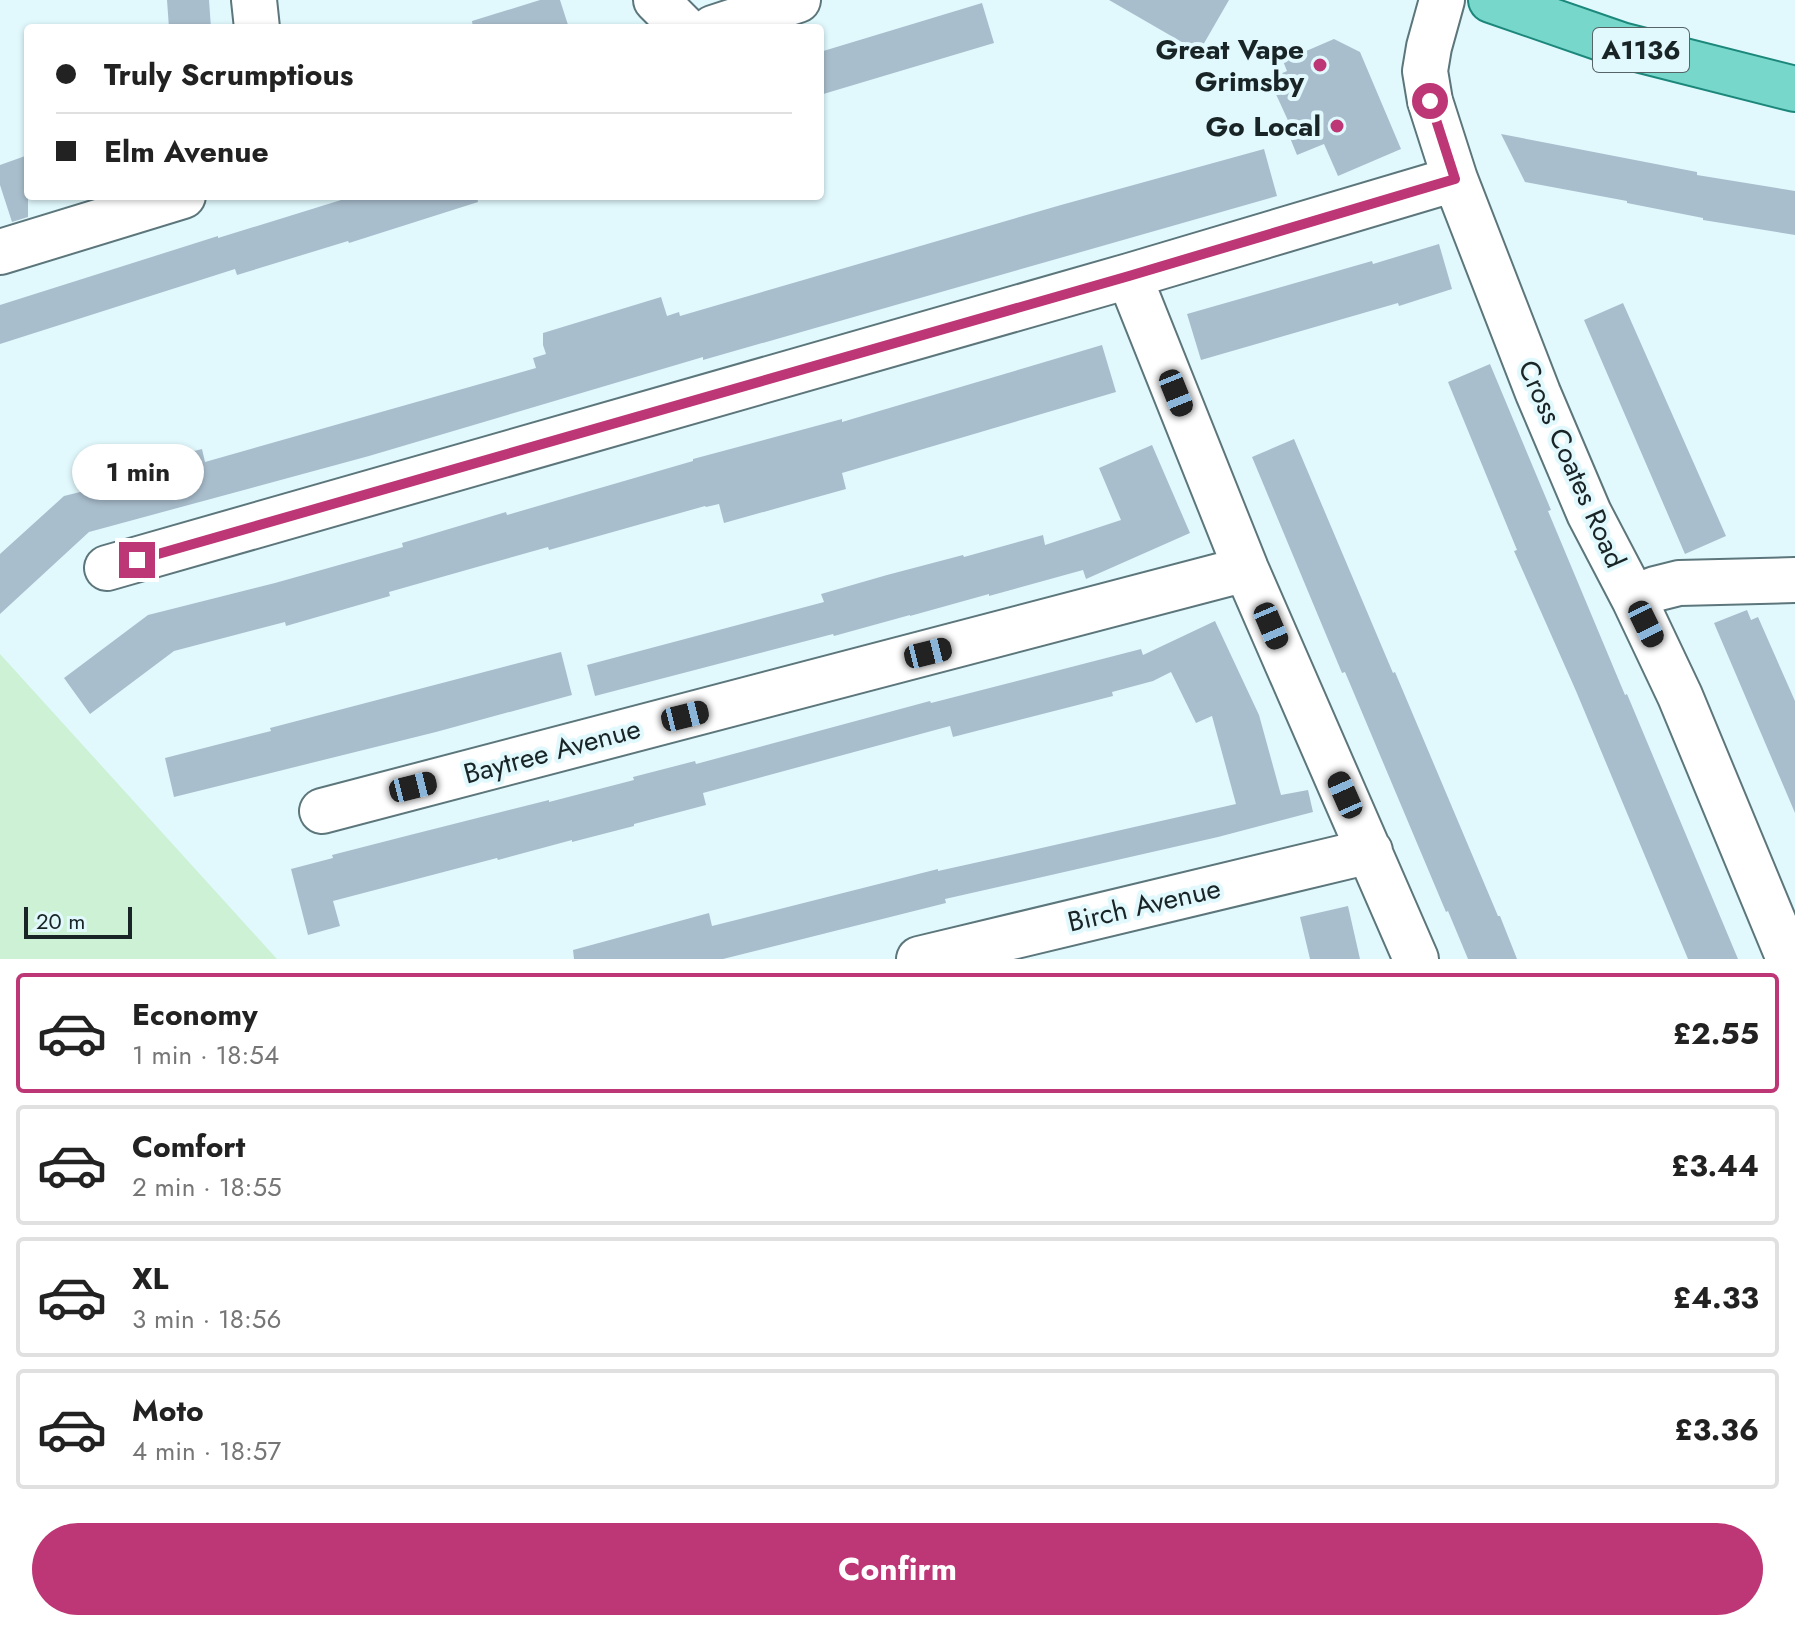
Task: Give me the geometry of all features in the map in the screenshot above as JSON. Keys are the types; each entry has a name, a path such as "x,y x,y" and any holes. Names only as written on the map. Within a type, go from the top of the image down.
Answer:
{"main road":[{"name":"A1136","path":"1491,0 1621,45 1795,89"}],"street":[{"path":"254,0 257,24"},
{"path":"656,0 680,24"},
{"path":"725,24 798,0"},
{"name":"Cross Coates Road","path":"1442,0 1425,71 1430,101 1455,179 1538,393 1589,513 1680,696 1789,959"},
{"path":"107,568 1129,276 1455,179"},
{"path":"0,252 170,200"},
{"path":"1129,276 1246,569 1416,959"},
{"name":"Baytree Avenue","path":"322,811 1246,569"},
{"path":"1634,599 1679,583 1795,580"},
{"name":"Birch Avenue","path":"919,959 1370,851"}],"green space":[{"path":"0,654 277,959 0,959"}],"building":[{"path":"167,0 209,0 211,24 169,24"},
{"path":"540,0 560,0 568,24 472,24 472,21"},
{"path":"1109,0 1229,0 1199,52"},
{"path":"982,3 994,43 824,94 824,51"},
{"path":"1334,39 1360,52 1401,149 1338,176 1324,144 1297,155 1286,128 1291,127 1269,79 1287,71 1283,61"},
{"path":"1501,134 1697,172 1697,175 1795,191 1795,235 1703,220 1627,201 1525,182"},
{"path":"1264,149 1277,196 703,360 703,357 369,456 89,532 0,614 0,554 64,496 92,489 89,477 202,449 205,462 536,368 533,358 546,354 543,333 661,297 667,316 679,312 680,316"},
{"path":"24,156 24,200 28,200 28,217 12,222 0,185 0,165"},
{"path":"341,200 478,202 237,275 235,269 0,344 0,305"},
{"path":"1439,244 1452,289 1201,360 1187,314"},
{"path":"1623,303 1726,536 1685,554 1584,320"},
{"path":"1102,345 1116,392 842,473 846,489 724,523 719,504 705,506 389,592 390,596 286,626 285,622 174,651 90,714 64,678 148,615 403,547 402,543 506,512 507,515 693,459 842,419 842,422"},
{"path":"1490,364 1551,510 1548,511 1738,959 1688,959 1514,551 1517,550 1448,382"},
{"path":"1294,439 1517,959 1468,959 1345,672 1342,673 1252,457"},
{"path":"1152,445 1190,533 1086,579 1083,570 595,696 587,665 824,602 821,594 887,575 1043,535 1045,545 1121,520 1099,468"},
{"path":"1747,610 1751,620 1758,617 1795,701 1795,813 1714,623"},
{"path":"1215,621 1259,715 1281,795 1308,790 1313,812 1218,837 945,899 946,903 723,959 574,959 573,950 709,913 712,926 938,869 1236,804 1212,716 1196,723 1171,672 1153,681 1112,692 1113,696 953,737 950,726 703,793 706,805 634,826 333,901 340,926 308,935 291,869 333,858 332,855 549,802 634,780 633,777 695,761 696,764 930,701 1141,649 1143,655"},
{"path":"561,652 572,695 174,797 165,758"},
{"path":"1348,906 1360,959 1310,959 1300,917"}],"place":[{"name":"Great Vape Grimsby","path":"1320,65"},
{"name":"Go Local","path":"1337,126"}],"route":[{"path":"137,560 1129,276 1455,179 1430,101"}]}
